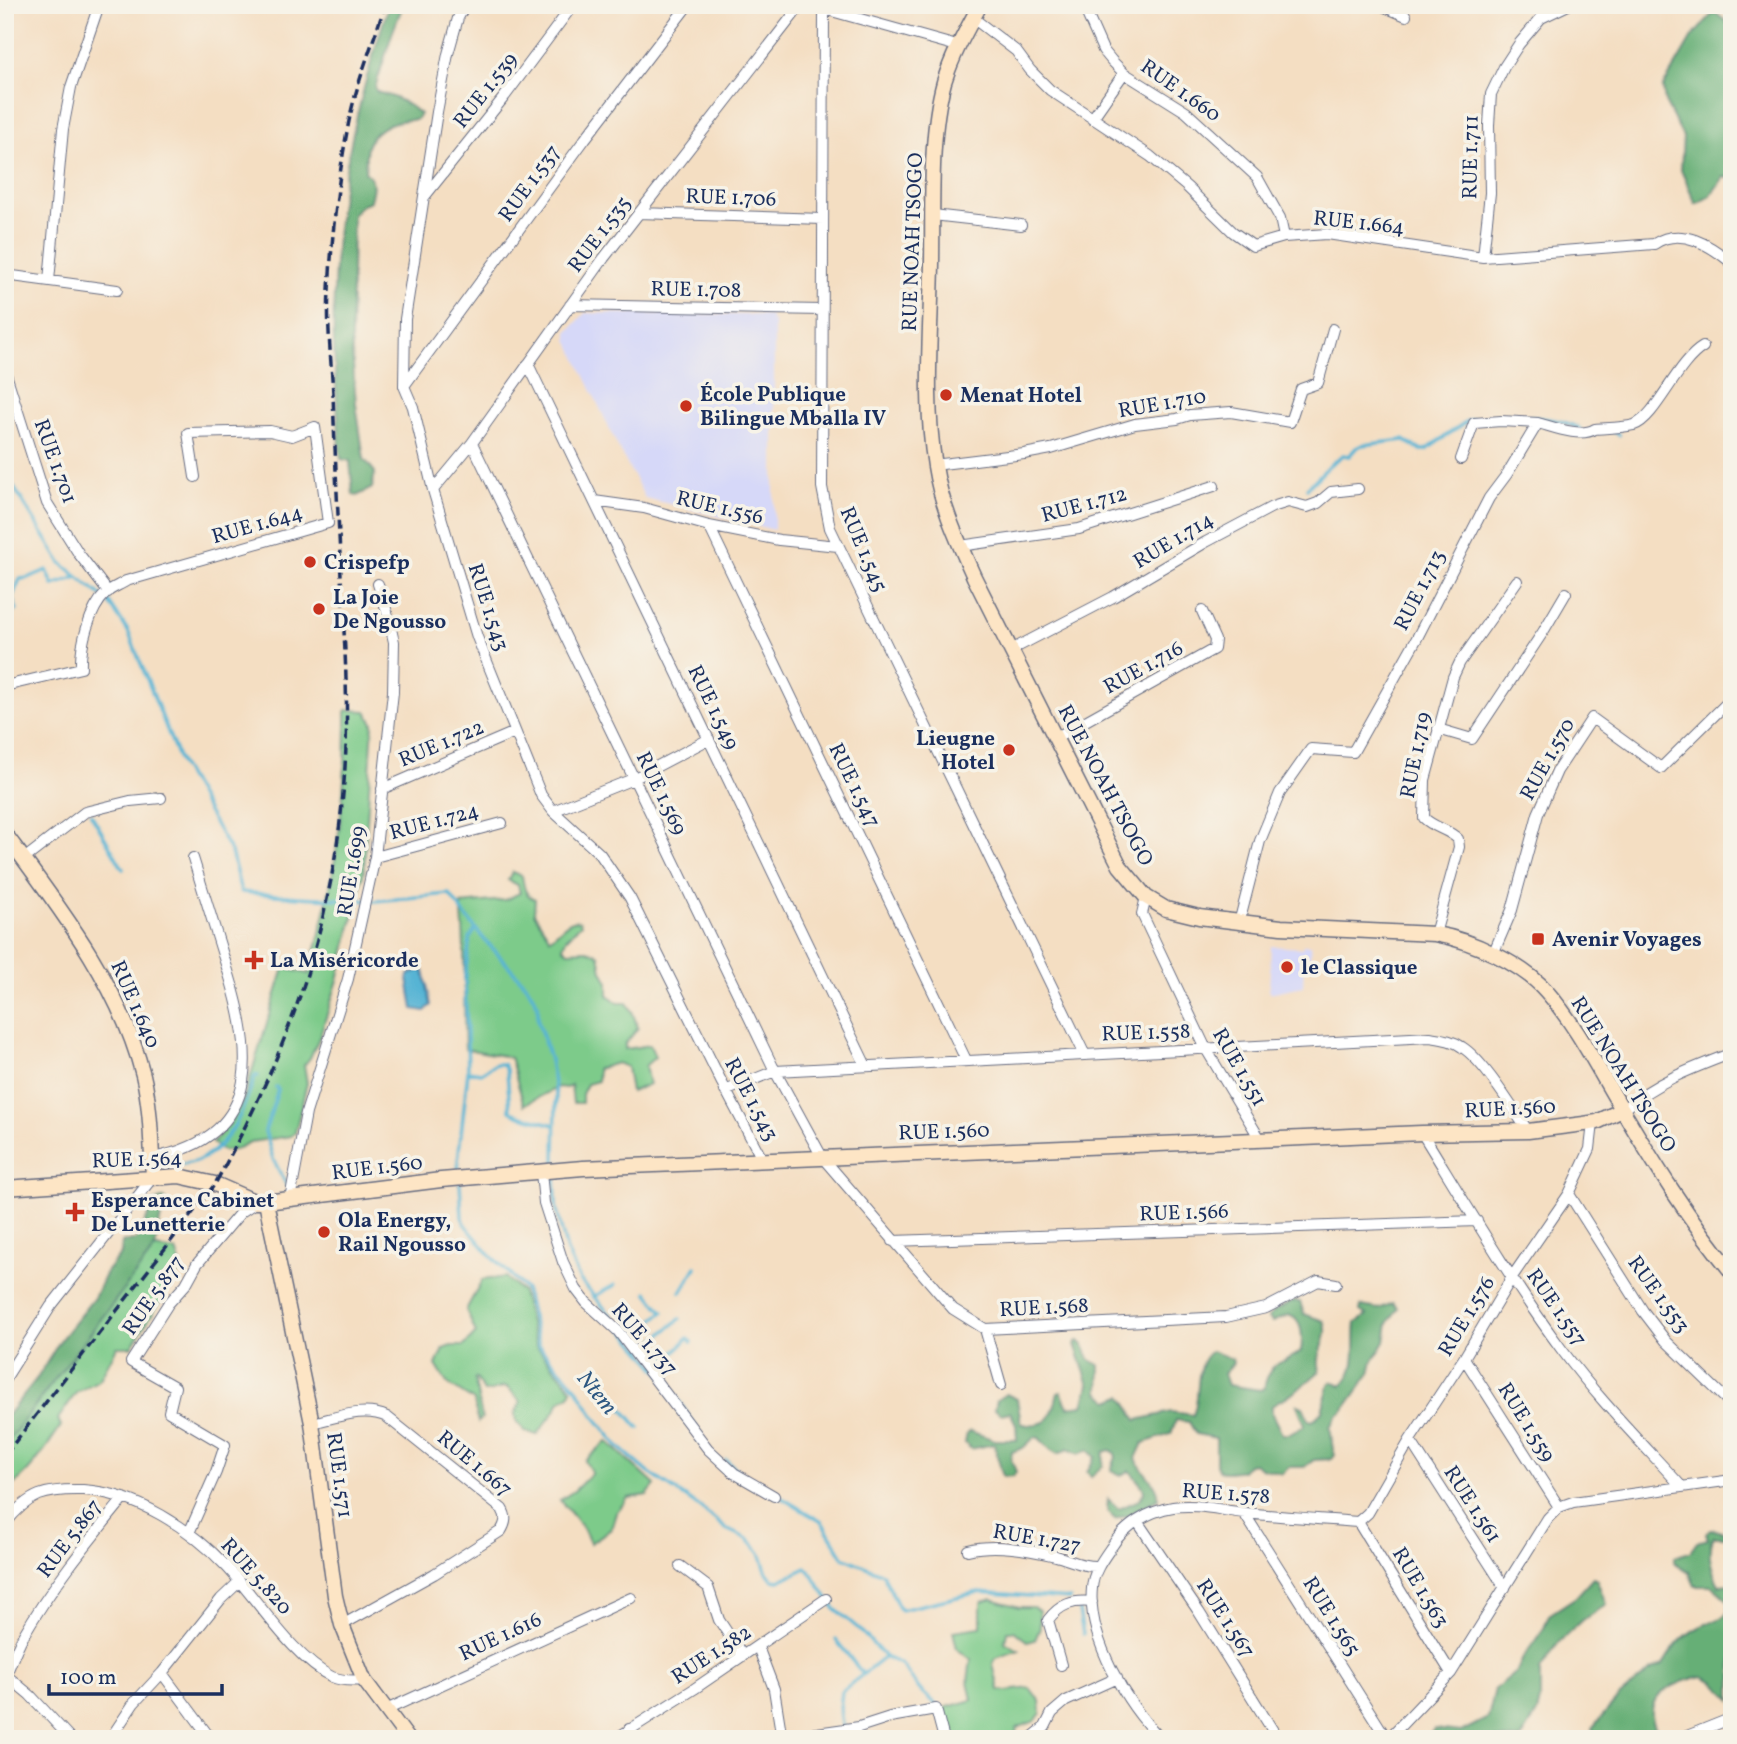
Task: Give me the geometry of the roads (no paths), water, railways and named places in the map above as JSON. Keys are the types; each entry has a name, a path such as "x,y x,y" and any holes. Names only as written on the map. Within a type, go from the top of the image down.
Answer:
{"main road":[{"name":"RUE NOAH TSOGO","path":"976,12 957,46 944,85 938,119 933,215 930,391 934,465 941,495 960,546 1120,866 1146,897 1166,909 1239,923 1455,937 1522,971 1546,990 1570,1022 1664,1178 1732,1272"},
{"name":"RUE 1.640","path":"5,834 100,972 116,1000 144,1078 153,1177"},
{"name":"RUE 1.560","path":"261,1202 441,1180 762,1159 1528,1131 1593,1123 1622,1110"},
{"name":"RUE 1.564","path":"5,1188 179,1176 200,1179 261,1202"},
{"name":"RUE 1.571","path":"261,1202 312,1423 335,1596 342,1625 364,1680 408,1739"}],"street":[{"path":"49,281 63,130 71,87 99,5"},
{"name":"RUE 1.543","path":"465,5 458,18 442,82 405,319 404,386 413,407 433,489 477,637 541,795 553,811 600,854 630,898 725,1091 762,1159"},
{"name":"RUE 1.539","path":"425,195 505,96 573,5"},
{"name":"RUE 1.537","path":"404,386 585,139 688,5"},
{"name":"RUE 1.535","path":"433,489 472,443 639,213 801,5"},
{"path":"810,5 957,46"},
{"name":"RUE 1.660","path":"1083,5 1103,50 1124,73 1186,112 1256,177 1280,218 1284,237"},
{"path":"1380,5 1406,16"},
{"name":"RUE 1.711","path":"1483,257 1491,180 1491,94 1519,44 1541,19 1568,5"},
{"name":"RUE 1.545","path":"824,9 822,487 830,528 1084,1054"},
{"name":"RUE 1.664","path":"976,12 1016,51 1050,90 1150,156 1253,247 1284,237 1327,234 1483,257 1654,244 1663,238 1690,237 1706,244 1732,263"},
{"path":"1092,119 1124,73"},
{"name":"RUE 1.706","path":"639,213 823,219"},
{"path":"933,215 1021,225"},
{"path":"5,275 117,290"},
{"name":"RUE 1.708","path":"570,305 822,310"},
{"name":"RUE 1.710","path":"934,465 1051,449 1135,424 1190,415 1230,412 1290,422 1301,389 1318,383 1333,328"},
{"path":"1461,460 1474,423 1538,423 1567,431 1590,432 1595,429 1636,425 1653,407 1693,353 1703,347"},
{"name":"RUE 1.549","path":"528,364 866,1066"},
{"name":"RUE 1.701","path":"5,371 47,503 105,595"},
{"name":"RUE 1.713","path":"1239,923 1260,841 1280,793 1311,749 1353,752 1417,639 1489,498 1538,423"},
{"name":"RUE 1.644","path":"105,595 126,581 328,523 316,427 292,436 270,431 188,433 195,477"},
{"name":"RUE 1.569","path":"472,443 775,1071 822,1157"},
{"name":"RUE 1.712","path":"960,546 1079,529 1214,486"},
{"name":"RUE 1.714","path":"1011,650 1131,587 1272,506 1288,502 1307,507 1318,503 1331,492 1358,489"},
{"name":"RUE 1.556","path":"594,501 644,508 709,526 779,540 838,545"},
{"name":"RUE 1.547","path":"709,526 966,1060"},
{"name":"RUE 1.719","path":"1435,934 1459,847 1458,839 1453,834 1424,818 1426,780 1453,677 1460,662 1517,582"},
{"name":"RUE 1.699","path":"290,1199 306,1112 348,979 375,857 393,692 394,642 378,584"},
{"path":"1438,729 1472,739 1566,593"},
{"path":"5,686 81,668 80,654 83,644 94,611 105,595"},
{"name":"RUE 1.716","path":"1055,738 1214,649 1215,640 1202,611"},
{"name":"RUE 1.570","path":"1493,954 1515,900 1538,814 1557,771 1591,718 1661,768 1732,698"},
{"name":"RUE 1.722","path":"382,789 515,732"},
{"path":"553,811 634,779 709,739"},
{"path":"24,859 85,812 130,801 161,798"},
{"name":"RUE 1.724","path":"375,857 502,823"},
{"path":"152,1158 173,1154 219,1128 233,1111 243,1090 246,1066 239,1006 192,858"},
{"name":"RUE 1.551","path":"1146,897 1142,915 1206,1049 1260,1139"},
{"name":"RUE 1.558","path":"725,1091 775,1071 1430,1037 1449,1040 1464,1048 1477,1060 1528,1131"},
{"path":"1622,1110 1669,1077 1732,1053"},
{"name":"RUE 1.576","path":"1358,1522 1368,1513 1410,1440 1464,1358 1512,1277 1569,1194 1590,1149 1593,1123"},
{"name":"RUE 1.557","path":"1422,1133 1512,1277 1562,1350 1599,1396 1682,1487"},
{"name":"RUE 1.568","path":"822,1157 953,1309 985,1329 1226,1317 1266,1308 1318,1281 1336,1284"},
{"name":"RUE 1.737","path":"541,1172 544,1203 563,1262 576,1289 586,1302 618,1331 708,1449 734,1474 774,1496"},
{"path":"5,1379 51,1306 153,1177"},
{"name":"RUE 1.553","path":"1569,1194 1643,1311 1666,1341 1732,1405"},
{"name":"RUE 5.877","path":"189,1533 225,1445 169,1412 175,1387 131,1362 197,1264 241,1212 261,1202"},
{"name":"RUE 1.566","path":"892,1241 1477,1221"},
{"path":"985,1329 1001,1385"},
{"name":"RUE 1.559","path":"1464,1358 1559,1507"},
{"name":"RUE 1.667","path":"312,1423 360,1412 377,1412 387,1417 506,1515 501,1531 434,1574 342,1625"},
{"name":"RUE 1.561","path":"1410,1440 1505,1588"},
{"path":"1388,1739 1451,1673 1548,1518 1559,1507 1573,1502 1732,1480"},
{"name":"RUE 5.820","path":"5,1524 30,1498 46,1491 89,1491 124,1498 189,1533 206,1546 240,1581 269,1619 313,1664 334,1677 349,1681 364,1680"},
{"name":"RUE 5.867","path":"6,1676 23,1637 40,1610 84,1547 124,1498"},
{"name":"RUE 1.578","path":"1161,1739 1117,1678 1093,1616 1091,1588 1099,1566 1120,1533 1155,1511 1193,1506 1358,1522"},
{"name":"RUE 1.565","path":"1244,1513 1388,1739"},
{"name":"RUE 1.567","path":"1138,1521 1199,1612 1278,1739"},
{"name":"RUE 1.563","path":"1358,1522 1451,1673"},
{"name":"RUE 1.727","path":"968,1549 983,1546 999,1548 1058,1557 1086,1566 1099,1566"},
{"path":"680,1566 708,1587 719,1620 743,1656"},
{"path":"110,1739 134,1703 162,1673 221,1599 240,1581"},
{"name":"RUE 1.616","path":"386,1710 631,1598"},
{"name":"RUE 1.582","path":"615,1739 758,1647 826,1599"},
{"path":"1061,1665 1048,1620 1064,1604 1092,1602"},
{"path":"758,1647 774,1689 782,1738 859,1727 890,1717 936,1709 944,1739"},
{"path":"162,1673 211,1739"},
{"path":"6,1676 30,1695 71,1739"},
{"path":"1030,1739 1045,1727 1052,1713 1066,1701 1117,1678"},
{"path":"1686,1736 1732,1718"},
{"path":"629,1729 636,1739"}],"water":[{"path":"419,970 424,971 431,1005 425,1011 413,1009 408,978"}],"waterway":[{"path":"1519,417 1558,421 1580,429"},
{"path":"1307,488 1333,462 1343,455 1349,456 1362,445 1404,440 1426,450 1467,421 1474,419"},
{"path":"1612,431 1619,435"},
{"path":"5,477 61,563 108,601 128,631 181,765 231,852 241,892 375,901 449,894 483,938 527,986 538,1005 538,1021 550,1060 556,1095 555,1167"},
{"path":"5,617 17,610 12,598 20,579 47,570 53,585 78,577"},
{"path":"91,814 123,869"},
{"name":"Ntem","path":"459,1174 458,1161 468,1071 465,976 470,938 476,929"},
{"path":"468,1071 481,1073 496,1064 503,1064 507,1071 510,1110 518,1115 555,1125"},
{"path":"163,1165 197,1161 219,1146 235,1125 255,1076 258,1076"},
{"path":"276,1087 278,1090 265,1131 273,1159 287,1186"},
{"path":"555,1175 556,1205 561,1228 567,1251 580,1280 665,1378 695,1427"},
{"name":"Ntem","path":"460,1182 462,1217 466,1226 491,1256 525,1289 539,1346 577,1389 619,1447 648,1472 700,1507 726,1529 748,1539 760,1553 766,1571 773,1580 779,1581 806,1568 809,1570 835,1609 859,1629 885,1657 842,1691 840,1709 844,1739"},
{"path":"681,1292 696,1267"},
{"path":"593,1297 615,1285"},
{"path":"632,1337 663,1312 647,1292"},
{"path":"642,1350 680,1319"},
{"path":"655,1366 672,1355 688,1338 692,1342"},
{"path":"615,1400 639,1428"},
{"path":"726,1460 738,1471"},
{"path":"777,1495 822,1522 843,1557 883,1574 900,1610 979,1592 1070,1599"},
{"path":"1078,1605 1083,1634"},
{"path":"836,1640 863,1674"},
{"path":"885,1657 901,1664 920,1690 938,1707"}],"railway":[{"path":"5,1455 215,1184 268,1079 308,973 334,863 342,806 346,746 345,661 329,329 330,269 339,184 352,106 385,5"}],"place":[{"name":"Menat Hotel","path":"946,395"},
{"name":"École Publique Bilingue Mballa IV","path":"686,406"},
{"name":"Crispefp","path":"310,562"},
{"name":"La Joie De Ngousso","path":"319,609"},
{"name":"Lieugne Hotel","path":"1009,750"},
{"name":"Avenir Voyages","path":"1538,939"},
{"name":"La Miséricorde","path":"254,960"},
{"name":"le Classique","path":"1287,967"},
{"name":"Esperance Cabinet De Lunetterie","path":"75,1212"},
{"name":"Ola Energy, Rail Ngousso","path":"324,1232"}]}
